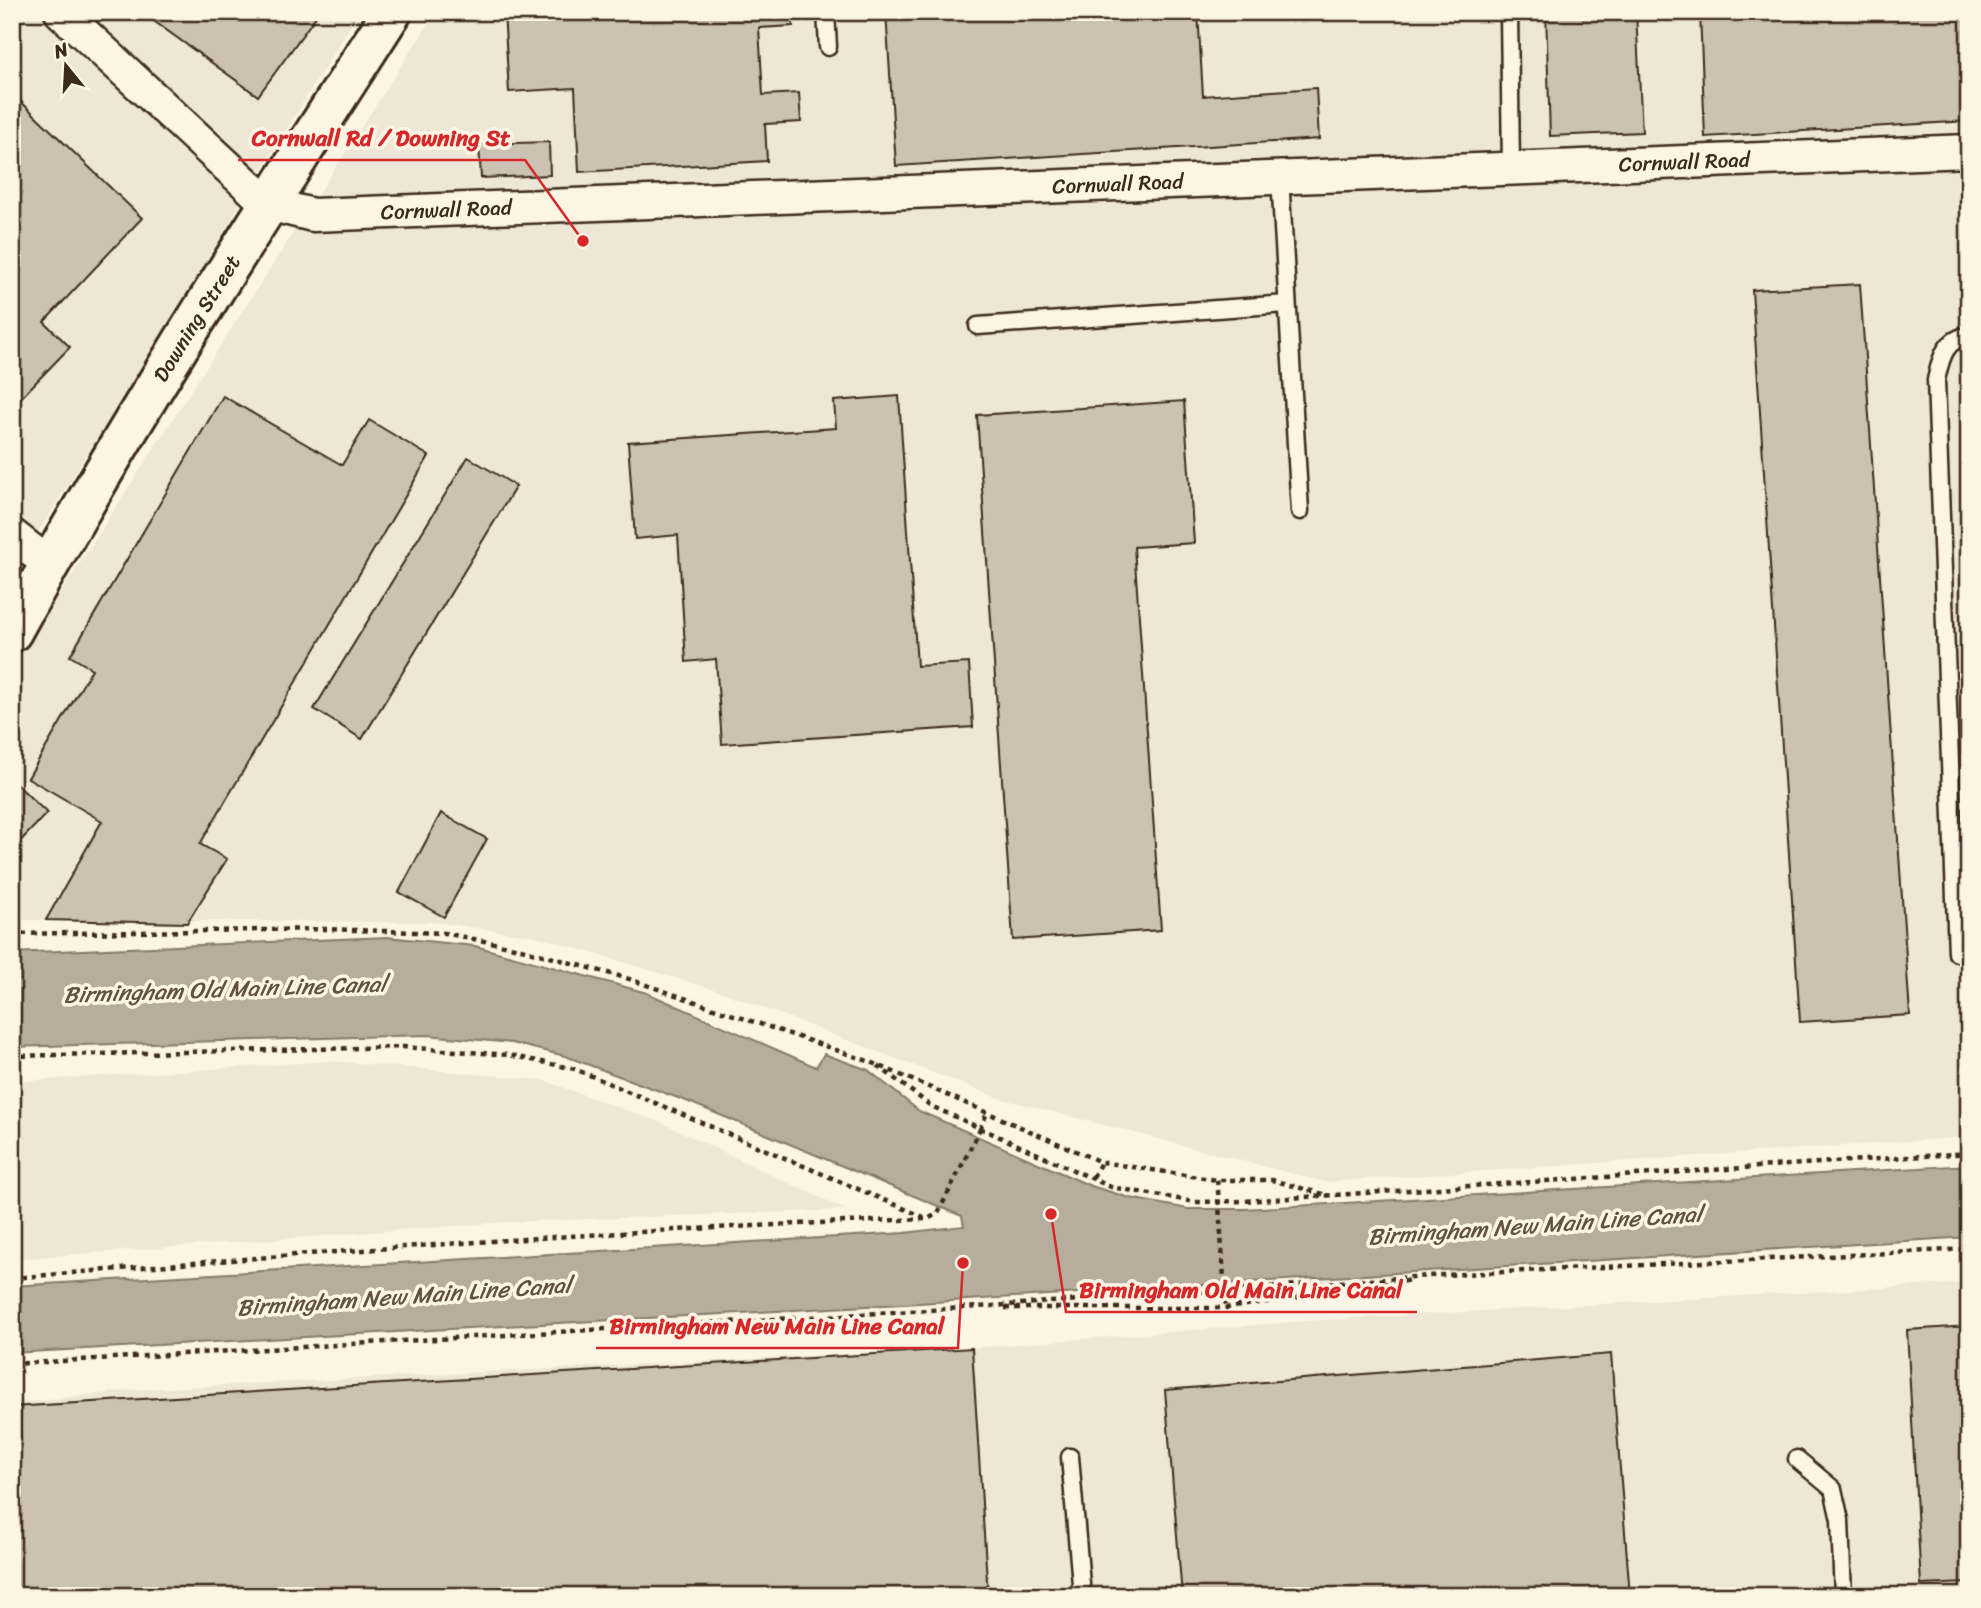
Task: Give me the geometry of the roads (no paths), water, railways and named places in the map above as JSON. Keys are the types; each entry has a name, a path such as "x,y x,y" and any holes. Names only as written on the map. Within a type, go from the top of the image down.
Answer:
{"street":[{"path":"61,12 268,204"},
{"name":"Downing Street","path":"12,632 49,564 268,204 391,12"},
{"name":"Cornwall Road","path":"268,204 313,215 1969,152"},
{"path":"12,535 49,564"}],"lane":[{"path":"826,12 828,47"},
{"path":"1509,12 1511,169"},
{"path":"1280,177 1300,511"},
{"path":"978,326 1287,304"},
{"path":"1957,953 1936,380 1941,354 1950,342 1969,335"},
{"path":"1070,1457 1082,1596"},
{"path":"1797,1459 1833,1489 1840,1520 1843,1596"}],"water":[{"path":"387,937 475,946 647,993 816,1067 824,1054 868,1070 919,1111 1091,1186 1130,1198 1188,1209 1245,1209 1969,1165 1969,1237 903,1304 12,1353 12,1286 904,1233 964,1226 962,1216 689,1102 565,1056 512,1043 427,1035 12,1047 12,953"}],"place":[{"name":"Cornwall Rd / Downing St","path":"583,241"},
{"name":"Birmingham Old Main Line Canal","path":"1051,1214"},
{"name":"Birmingham New Main Line Canal","path":"963,1263"}]}
